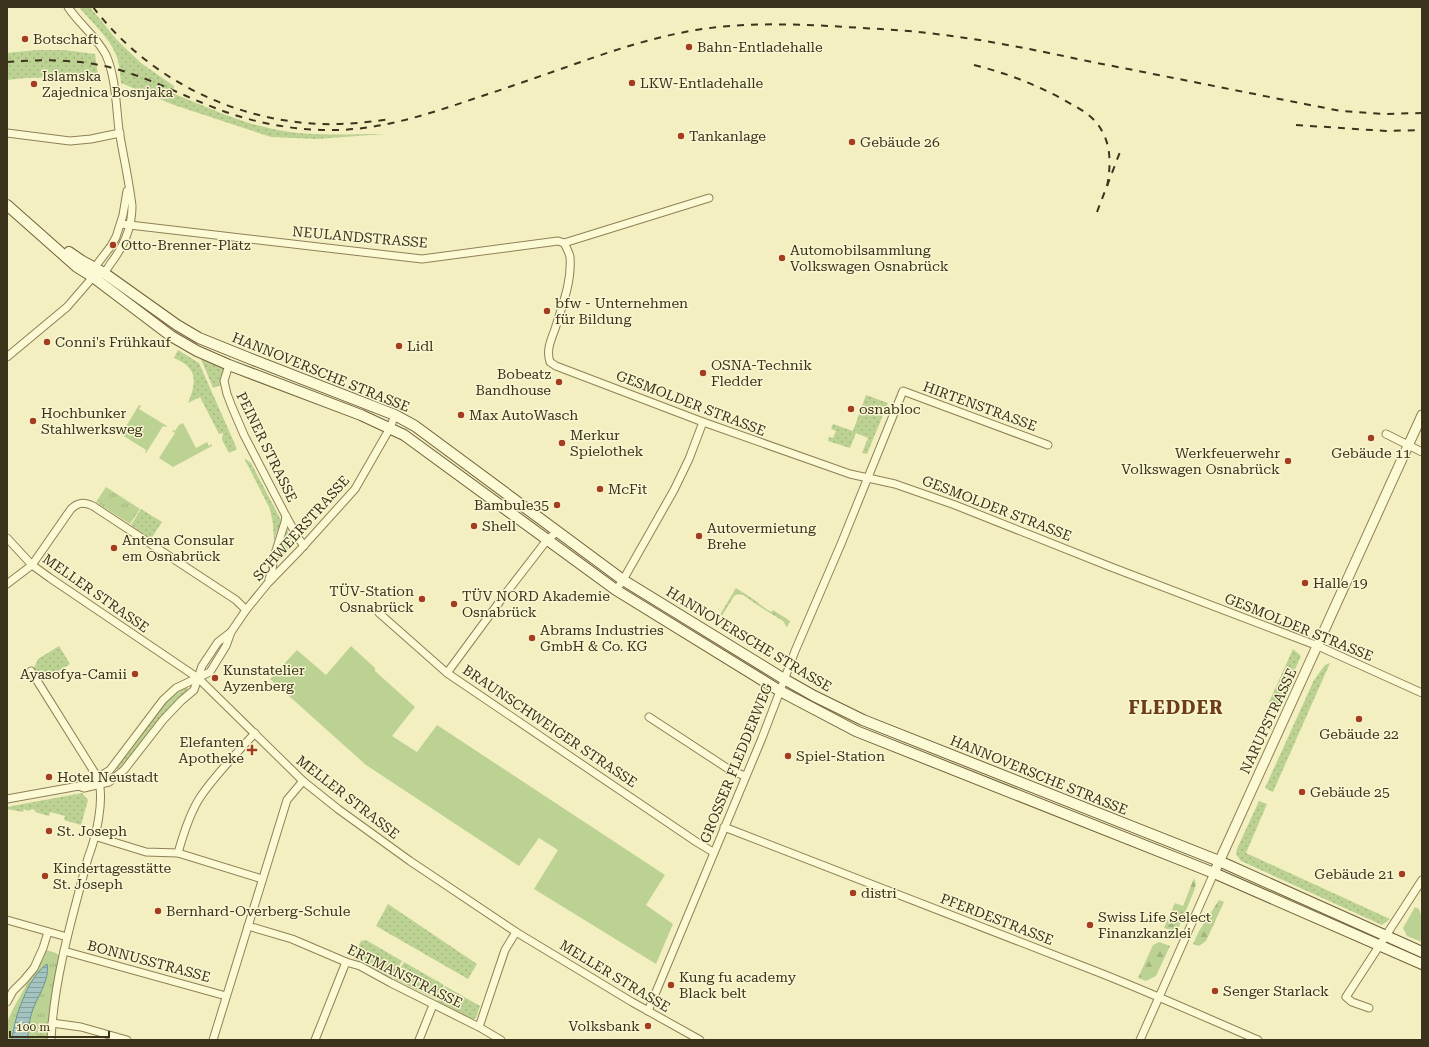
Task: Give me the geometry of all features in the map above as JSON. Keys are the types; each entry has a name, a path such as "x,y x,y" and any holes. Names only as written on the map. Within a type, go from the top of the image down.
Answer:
{"main road":[{"path":"7,205 36,229 77,267 94,272"},
{"name":"HANNOVERSCHE STRASSE","path":"94,272 104,273 177,325 199,338 395,415 415,426 624,580 814,696 863,720 1219,861 1422,952"},
{"name":"HANNOVERSCHE STRASSE","path":"94,272 172,336 197,351 390,428 404,435 616,590 780,692 856,731 1214,873 1422,964"}],"street":[{"path":"68,7 94,38 105,54 111,70 120,133 129,181 132,206 130,225 125,241 117,256 104,273"},
{"path":"7,133 70,141 91,139 120,133"},
{"path":"8,353 67,307 94,272 116,238 126,202 129,181"},
{"name":"NEULANDSTRASSE","path":"120,224 422,259 558,241 564,243 709,198"},
{"name":"GESMOLDER STRASSE","path":"564,243 570,256 569,274 564,301 549,346 548,355 550,362 556,366 703,422 850,474 902,486 949,503 1318,646 1422,693"},
{"name":"PEINER STRASSE","path":"230,365 224,381 227,394 244,435 286,516 304,546"},
{"name":"HIRTENSTRASSE","path":"903,391 1048,445"},
{"name":"GROSSER FLEDDERWEG","path":"648,1011 780,692 804,628 835,558 903,391"},
{"name":"SCHWEERSTRASSE","path":"99,781 108,782 124,770 163,720 194,690 202,666 218,642 231,632 246,610 268,583 355,490 390,428 395,415"},
{"name":"NARUPSTRASSE","path":"1140,1040 1219,861 1422,415"},
{"path":"616,590 624,580 674,490 689,459 703,422"},
{"path":"1386,434 1422,452"},
{"path":"7,584 32,565 70,509 75,504 87,503 229,596 246,610"},
{"name":"PEINER STRASSE","path":"268,583 272,572 273,560 286,522 286,516"},
{"path":"447,673 547,540 558,531"},
{"name":"MELLER STRASSE","path":"7,538 32,565 80,600 198,678 303,781 334,806 410,861 516,932 648,1011 700,1040"},
{"name":"BRAUNSCHWEIGER STRASSE","path":"379,613 447,673 713,852"},
{"path":"31,671 99,781 100,803 94,836 67,936 57,986 51,1040"},
{"path":"7,799 79,786 84,788 99,781 110,770 163,700 176,688 198,678"},
{"path":"649,717 730,770 745,776"},
{"path":"178,853 183,834 200,798 223,768 255,733"},
{"path":"213,1040 287,800 303,781"},
{"name":"PFERDESTRASSE","path":"724,827 1148,992 1258,1040"},
{"path":"94,836 146,852 178,853 262,879"},
{"path":"1369,1008 1352,1002 1346,997 1422,880"},
{"path":"7,920 67,936"},
{"name":"ERTMANSTRASSE","path":"248,926 292,939 346,962 360,966 502,1040"},
{"path":"7,1002 13,991 34,968 48,932"},
{"path":"479,1027 505,950 516,932"},
{"name":"BONNUSSTRASSE","path":"64,951 226,996"},
{"path":"315,1040 346,962"},
{"path":"419,1040 433,1005"},
{"path":"52,1023 81,1026 127,1040"}],"green space":[{"path":"79,7 90,7 117,40 141,63 174,86 172,93 234,118 287,132 343,135 384,134 317,139 271,137 174,105 121,83 120,69 113,49 105,36"},
{"path":"36,50 64,50 95,54 99,82 68,77 7,80 7,53"},
{"path":"178,350 199,363 237,449 229,453 222,440 223,433 219,434 200,397 188,403 193,389 193,376 188,366 174,358"},
{"path":"201,359 224,369 221,385 213,388"},
{"path":"866,395 888,403 867,454 862,453 868,438 856,433 850,448 828,441 829,437 833,438 836,431 831,429 833,424 853,431"},
{"path":"139,405 141,406 139,409 167,426 163,426 146,453 146,450 119,433 120,431 122,433"},
{"path":"183,423 196,448 207,442 209,446 212,444 212,446 173,467 159,458 175,433 172,431 175,431 179,425"},
{"path":"244,458 251,463 282,522 274,541 270,509"},
{"path":"106,487 140,509 130,524 96,502"},
{"path":"141,509 162,522 151,539 131,525"},
{"path":"287,529 293,543 277,562"},
{"path":"736,588 771,612 773,610 790,621 787,627 783,621 743,595 738,594 734,596 720,619 718,618"},
{"path":"59,646 70,664 42,681 34,668 38,659"},
{"path":"351,646 375,668 375,671 415,707 392,736 417,752 437,725 665,875 646,905 673,924 656,964 534,889 558,850 539,838 519,866 366,765 270,679 297,650 326,675"},
{"path":"1293,649 1301,656 1277,710 1272,708 1273,704 1269,702"},
{"path":"1330,663 1273,792 1265,788 1314,680 1325,665"},
{"path":"185,687 188,689 170,706 117,770 116,767 166,702"},
{"path":"82,793 88,800 81,825 64,820 65,816 50,812 49,816 35,812 35,810 32,809 29,811 24,809 23,812 7,809 7,807"},
{"path":"1259,801 1267,804 1246,853 1390,919 1382,925 1241,861 1236,854 1237,849"},
{"path":"1194,878 1196,884 1194,891 1177,932 1164,928 1175,903 1183,906"},
{"path":"1219,900 1224,902 1206,941 1199,946 1193,944 1199,931"},
{"path":"388,904 477,964 468,979 376,926"},
{"path":"1415,907 1419,909 1422,918 1422,942 1407,936 1403,928"},
{"path":"366,940 402,961 392,978 353,958 361,941"},
{"path":"1159,942 1170,946 1156,976 1146,981 1138,978 1153,945"},
{"path":"46,950 60,956 48,1040 7,1040 7,1022"},
{"path":"404,962 444,985 436,999 394,979"},
{"path":"445,986 480,1006 476,1018 473,1019 437,1001"}],"water":[{"path":"47,964 47,976 30,1019 28,1040 12,1040 19,1010 28,988 40,970"}],"railway":[{"path":"93,7 134,51 158,69 183,85 237,109 266,117 319,124 343,124 390,119"},
{"path":"7,62 36,60 65,61 109,67 152,81 209,106 250,120 301,129 340,130 357,129 391,123 424,115 609,52 678,33 715,27 771,24 809,25 956,36 1341,111 1383,114 1422,113"},
{"path":"974,65 1009,75 1031,84 1053,94 1091,117 1100,127 1108,146 1109,174 1107,187"},
{"path":"1296,125 1386,131 1422,130"},
{"path":"1097,212 1120,152"}],"place":[{"name":"Botschaft","path":"25,39"},
{"name":"Bahn-Entladehalle","path":"689,47"},
{"name":"LKW-Entladehalle","path":"632,83"},
{"name":"Islamska Zajednica Bosnjaka","path":"34,84"},
{"name":"Tankanlage","path":"681,136"},
{"name":"Gebäude 26","path":"852,142"},
{"name":"Otto-Brenner-Platz","path":"113,245"},
{"name":"Automobilsammlung Volkswagen Osnabrück","path":"782,258"},
{"name":"bfw - Unternehmen für Bildung","path":"547,311"},
{"name":"Conni's Frühkauf","path":"47,342"},
{"name":"Lidl","path":"399,346"},
{"name":"OSNA-Technik Fledder","path":"703,373"},
{"name":"Bobeatz Bandhouse","path":"559,382"},
{"name":"osnabloc","path":"851,409"},
{"name":"Max AutoWasch","path":"461,415"},
{"name":"Hochbunker Stahlwerksweg","path":"33,421"},
{"name":"Gebäude 11","path":"1371,438"},
{"name":"Merkur Spielothek","path":"562,443"},
{"name":"Werkfeuerwehr Volkswagen Osnabrück","path":"1288,461"},
{"name":"McFit","path":"600,489"},
{"name":"Bambule35","path":"557,505"},
{"name":"Shell","path":"474,526"},
{"name":"Autovermietung Brehe","path":"699,536"},
{"name":"Antena Consular em Osnabrück","path":"114,548"},
{"name":"Halle 19","path":"1305,583"},
{"name":"TÜV-Station Osnabrück","path":"422,599"},
{"name":"TÜV NORD Akademie Osnabrück","path":"454,604"},
{"name":"Abrams Industries GmbH & Co. KG","path":"532,638"},
{"name":"Ayasofya-Camii","path":"135,674"},
{"name":"Kunstatelier Ayzenberg","path":"215,678"},
{"name":"Gebäude 22","path":"1359,719"},
{"name":"Elefanten Apotheke","path":"252,750"},
{"name":"Spiel-Station","path":"788,756"},
{"name":"Hotel Neustadt","path":"49,777"},
{"name":"Gebäude 25","path":"1302,792"},
{"name":"St. Joseph","path":"49,831"},
{"name":"Gebäude 21","path":"1402,874"},
{"name":"Kindertagesstätte St. Joseph","path":"45,876"},
{"name":"distri","path":"853,893"},
{"name":"Bernhard-Overberg-Schule","path":"158,911"},
{"name":"Swiss Life Select Finanzkanzlei","path":"1090,925"},
{"name":"Kung fu academy Black belt","path":"671,985"},
{"name":"Senger Starlack","path":"1215,991"},
{"name":"Volksbank","path":"648,1026"}],"district":[{"name":"FLEDDER","path":"1176,707"}]}
